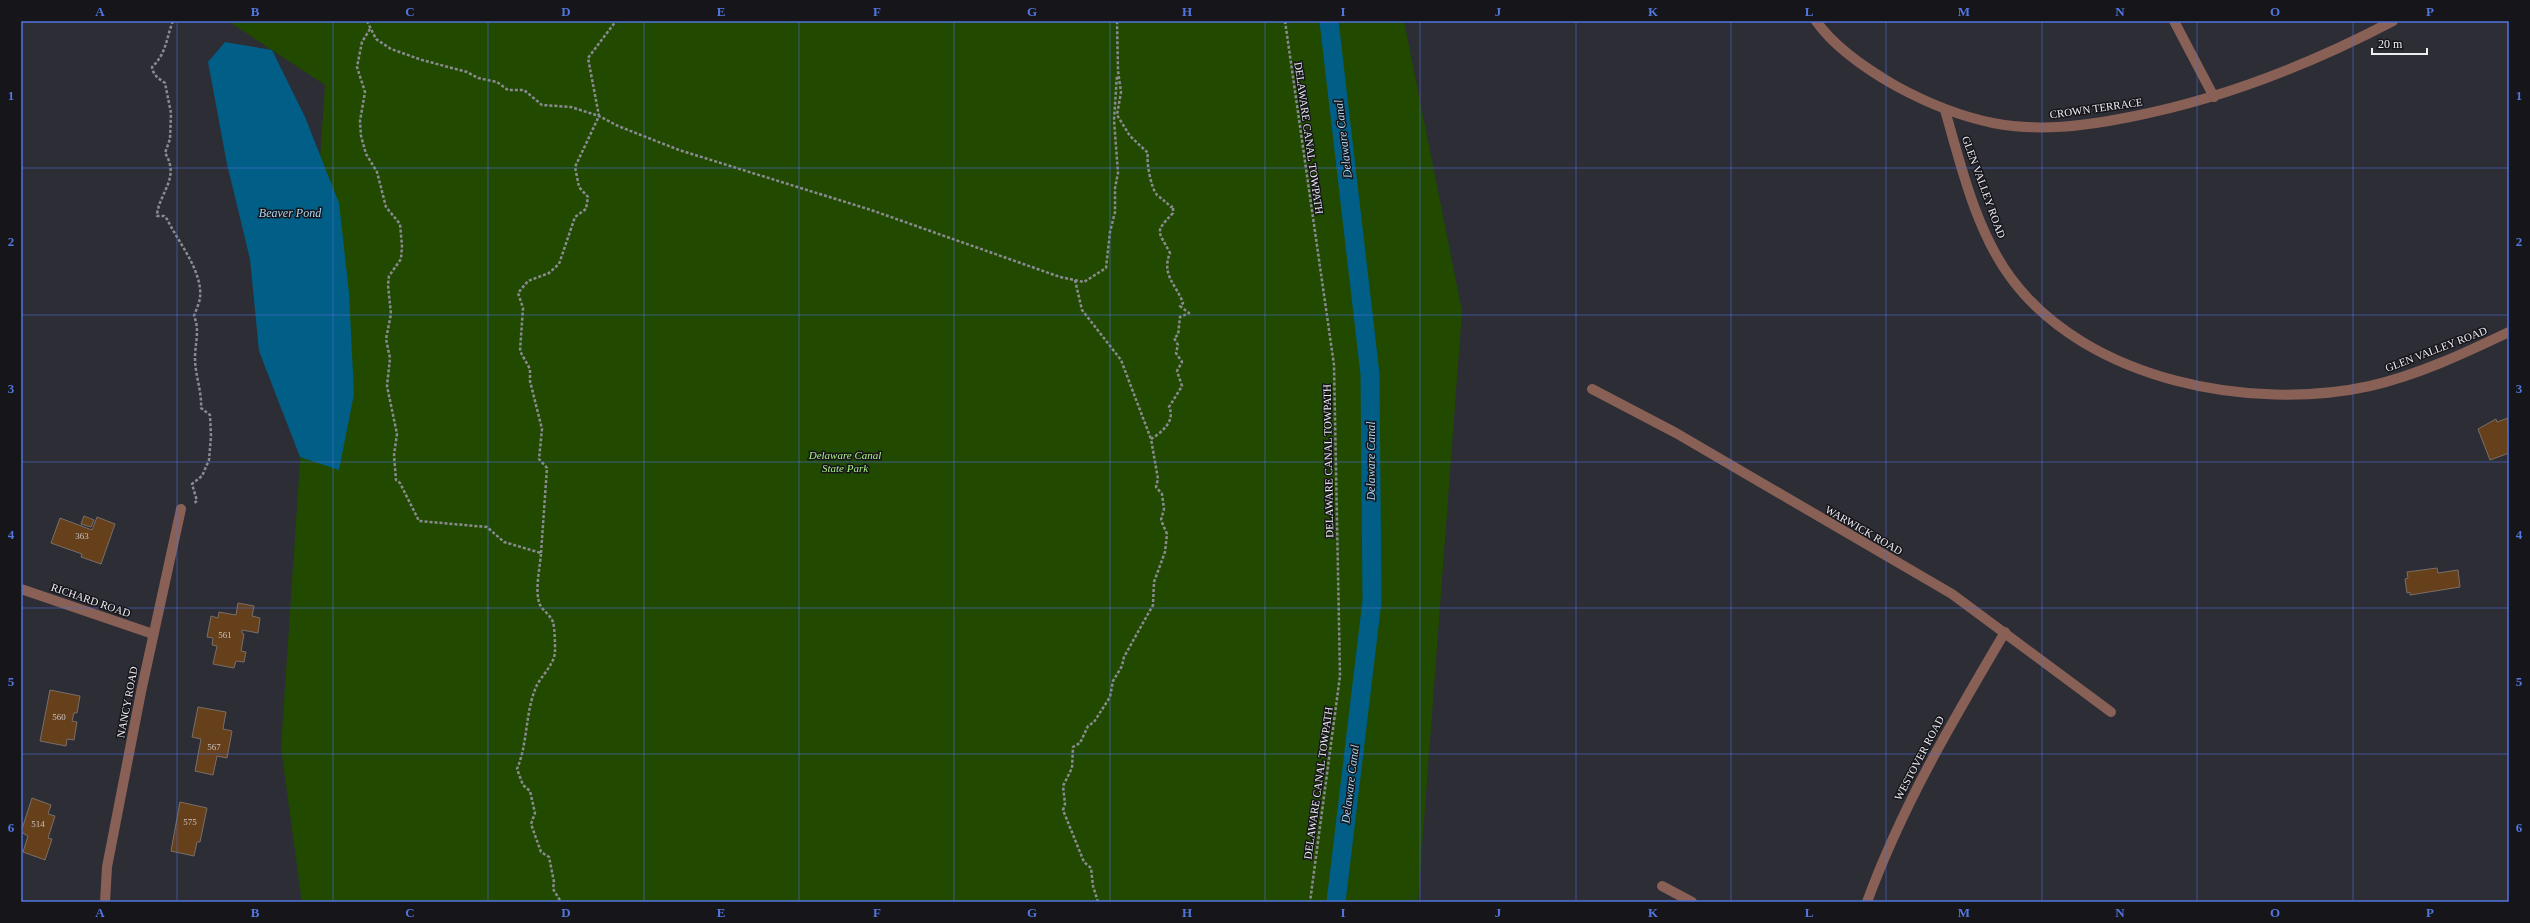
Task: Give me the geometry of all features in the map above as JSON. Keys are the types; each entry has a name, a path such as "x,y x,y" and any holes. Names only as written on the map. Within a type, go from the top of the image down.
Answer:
{"street":[{"name":"CROWN TERRACE","path":"1816,21 1833,40 1880,76 1914,96 1945,110 1994,123 2034,127 2062,127 2159,111 2214,97 2272,77 2330,53 2393,21"},
{"path":"2174,21 2214,97"},
{"name":"GLEN VALLEY ROAD","path":"1945,110 1974,200 1993,248 2011,278 2029,299 2055,323 2078,338 2134,366 2180,382 2227,392 2259,395 2308,395 2340,392 2403,377 2509,332"},
{"name":"WARWICK ROAD","path":"1592,389 1676,433 1952,594 2111,712"},
{"name":"NANCY ROAD","path":"106,902 107,867 153,634 181,509"},
{"name":"RICHARD ROAD","path":"21,589 153,634"},
{"name":"WESTOVER ROAD","path":"1867,902 1908,803 1938,746 2005,632"},
{"path":"1662,886 1692,902"}],"path":[{"path":"173,21 168,34 166,50 152,67 152,71 165,83 171,113 170,139 165,153 168,158 170,180 157,216 164,216 166,219 191,264 198,282 200,297 194,316 197,326 195,357 202,394 201,408 210,415 211,420 209,460 202,476 192,484 196,501 181,509"},
{"path":"367,21 370,30 376,39 392,49 467,72 478,78 497,82 508,90 524,90 542,105 571,107 599,116 618,126 679,150 829,199 871,210 992,252 1036,270 1084,282 1106,268 1110,232 1115,212 1114,188 1118,173 1114,120 1118,72 1117,21"},
{"path":"561,902 553,889 554,882 549,857 541,852 531,824 536,813 530,791 522,785 517,769 522,756 522,745 528,724 528,709 533,700 536,686 555,653 552,621 538,600 547,468 539,459 542,429 530,381 530,369 520,351 524,308 518,293 528,281 549,273 559,264 575,217 586,209 588,197 579,187 575,167 599,116 588,58 616,21"},
{"name":"DELAWARE CANAL TOWPATH","path":"1285,21 1334,365 1340,676 1310,902"},
{"path":"370,30 362,42 357,67 365,92 360,121 361,136 366,154 377,172 386,207 400,224 402,246 401,259 392,270 389,280 391,314 386,339 390,358 387,386 397,434 394,455 396,480 400,483 419,521 486,527 504,542 542,553"},
{"path":"1118,72 1121,92 1117,115 1130,136 1148,153 1148,173 1157,194 1165,199 1171,207 1173,206 1174,213 1161,224 1161,240 1170,253 1167,260 1168,275 1182,300 1183,303 1180,306 1189,313 1180,317 1178,335 1174,338 1178,345 1176,352 1182,362 1177,371 1182,386 1169,407 1171,411 1168,425 1161,433 1151,439"},
{"path":"1075,280 1082,310 1120,360 1151,439 1158,479 1156,487 1162,494 1164,509 1161,525 1167,539 1165,552 1154,582 1154,602 1124,657 1122,666 1113,681 1110,697 1094,722 1088,726 1080,742 1073,747 1072,768 1063,786 1065,804 1063,810 1084,862 1091,868 1093,886 1098,902"}],"green space":[{"name":"Delaware Canal State Park","path":"228,21 1404,21 1462,311 1418,902 302,902 281,748 325,85"}],"water":[{"name":"Beaver Pond","path":"225,42 272,50 305,117 339,203 349,293 354,394 339,470 300,457 259,351 250,259 227,164 208,62"}],"building":[{"path":"2508,418 2509,453 2490,460 2478,429 2496,419 2497,422"},
{"path":"84,516 94,520 91,527 81,524"},
{"path":"97,517 115,524 101,564 81,557 82,554 51,543 60,518 92,530"},
{"path":"2437,568 2438,573 2458,570 2460,587 2410,595 2410,592 2407,593 2405,579 2408,578 2407,572"},
{"path":"238,603 254,606 252,616 260,618 258,633 242,630 242,633 244,634 241,651 246,652 244,662 236,661 234,668 213,664 217,646 212,645 213,638 207,637 211,616 218,618 219,612 236,615"},
{"path":"50,690 80,696 77,713 74,713 72,721 77,722 74,740 67,739 66,746 40,741"},
{"path":"198,707 226,712 223,729 232,731 227,758 217,756 213,775 195,771 201,739 192,737"},
{"path":"32,798 51,805 48,814 55,816 48,838 52,839 45,860 23,852 28,836 21,832"},
{"path":"180,802 207,808 200,842 197,842 194,856 171,851"}],"waterway":[{"name":"Delaware Canal","path":"1329,21 1370,374 1372,601 1336,902"}]}
